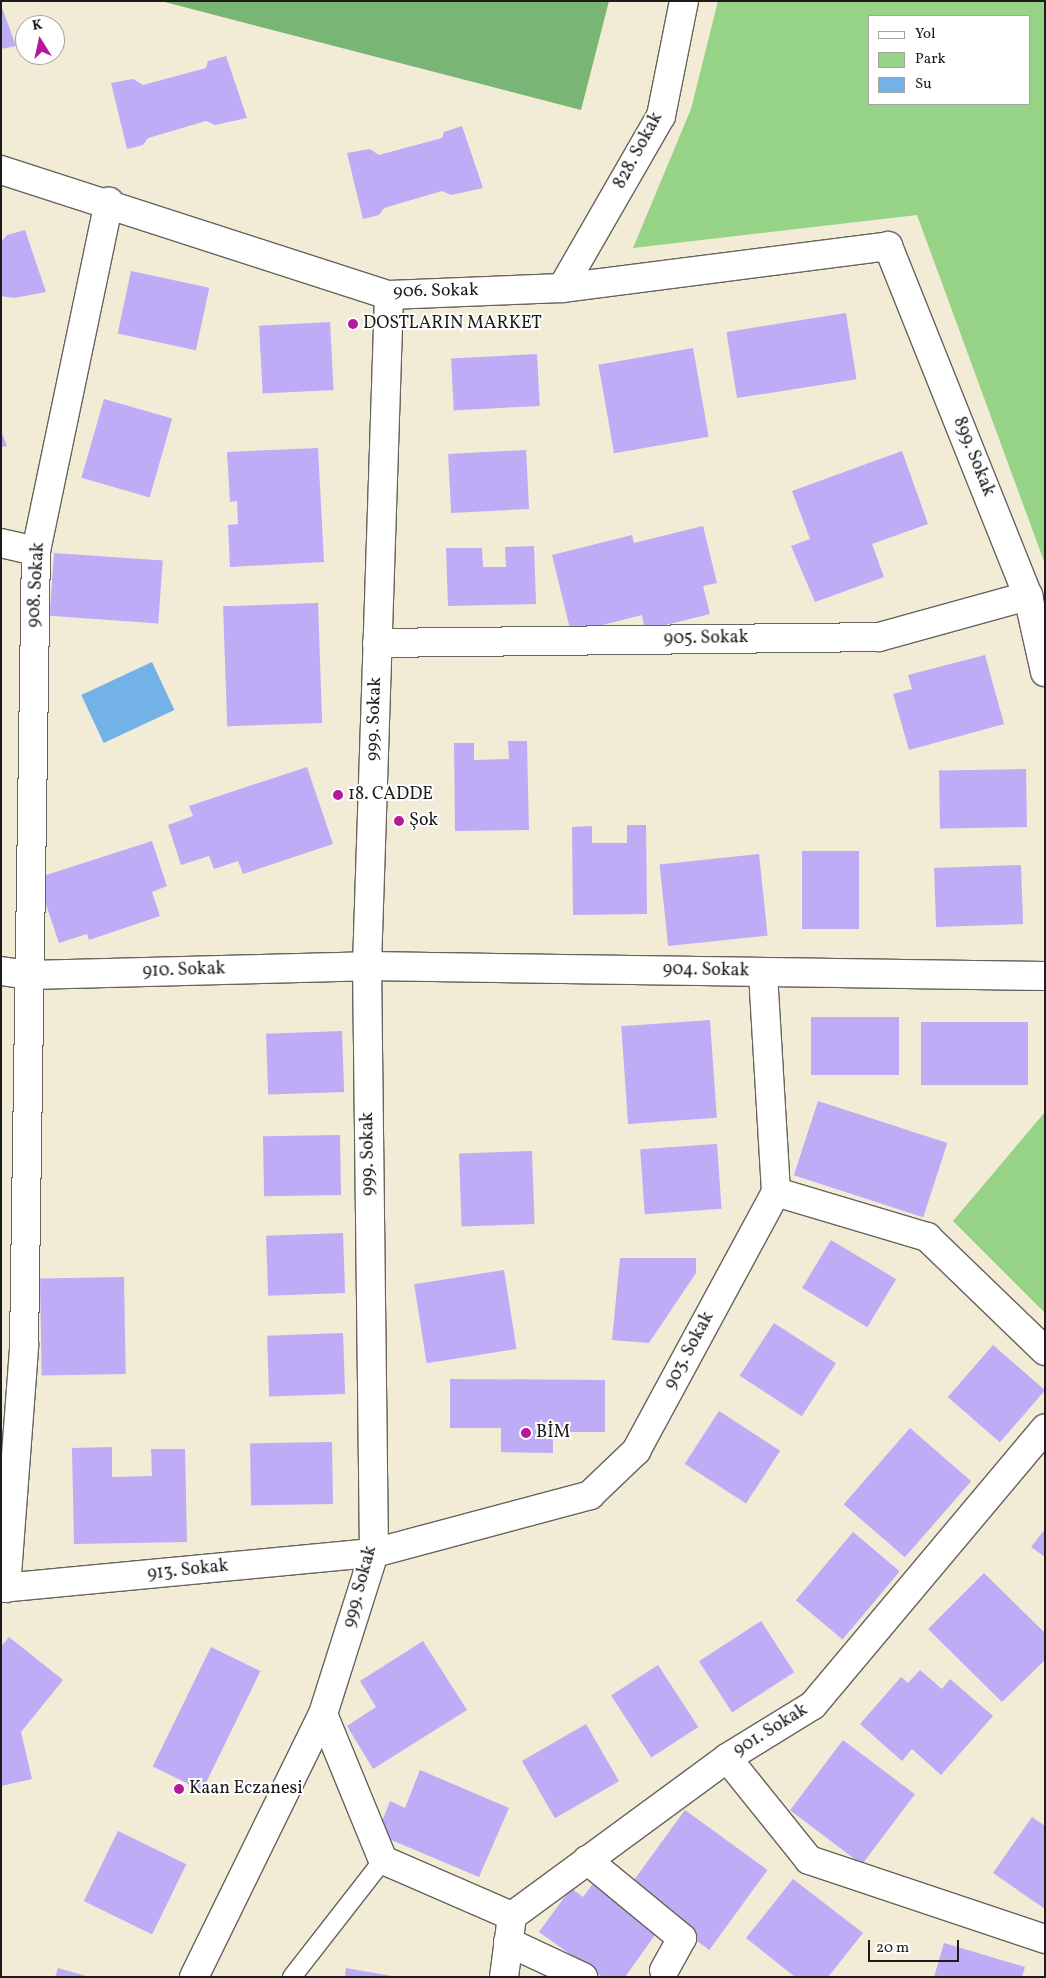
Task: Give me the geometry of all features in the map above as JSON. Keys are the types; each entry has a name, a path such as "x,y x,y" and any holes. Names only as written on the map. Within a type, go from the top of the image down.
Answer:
{"street":[{"name":"828. Sokak","path":"562,288 661,116 684,1"},
{"name":"906. Sokak","path":"1,170 109,202 389,295 562,288 888,246"},
{"name":"908. Sokak","path":"4,1588 30,975 36,551 109,202"},
{"name":"899. Sokak","path":"888,246 1028,596 1045,672"},
{"name":"999. Sokak","path":"194,1977 323,1714 374,1553 367,966 389,295"},
{"path":"1,543 36,551"},
{"name":"905. Sokak","path":"378,643 879,637 1028,596"},
{"name":"910. Sokak","path":"1,971 30,975 367,966"},
{"name":"904. Sokak","path":"367,966 1045,976"},
{"path":"762,972 776,1192 926,1237 1045,1351"},
{"name":"903. Sokak","path":"374,1553 590,1495 636,1452 776,1192"},
{"name":"901. Sokak","path":"510,1929 587,1860 728,1758 813,1705 1045,1429"},
{"name":"913. Sokak","path":"4,1588 374,1553"},
{"path":"323,1714 383,1860 510,1929 583,1977"},
{"path":"728,1758 809,1860 1045,1939"},
{"path":"587,1860 682,1938 664,1970"},
{"path":"504,1977 510,1929"}],"lane":[{"path":"292,1977 383,1860"}],"green space":[{"path":"161,1 609,1 581,110"},
{"path":"718,1 1045,1 1045,564 917,215 633,248 691,109"},
{"path":"1045,1112 1045,1313 953,1221"}],"water":[{"path":"152,662 174,710 104,743 81,695"}],"building":[{"path":"1,5 15,46 1,49"},
{"path":"226,56 247,118 215,125 206,121 148,138 143,145 127,149 111,83 133,79 143,85 206,68 208,61"},
{"path":"462,126 483,188 451,195 442,191 384,208 379,215 363,219 347,153 370,149 379,155 442,138 444,132"},
{"path":"25,230 46,292 14,298 1,296 1,242 7,235"},
{"path":"131,271 209,288 196,350 118,334"},
{"path":"846,313 856,379 737,398 726,332"},
{"path":"330,322 334,390 263,394 259,326"},
{"path":"693,348 709,437 614,453 598,365"},
{"path":"537,354 540,406 454,410 451,359"},
{"path":"104,399 172,419 150,497 81,478"},
{"path":"1,431 7,446 1,447"},
{"path":"318,448 324,562 230,567 228,525 238,524 237,501 230,502 227,452"},
{"path":"526,450 529,509 451,513 448,454"},
{"path":"902,451 928,524 872,544 884,577 815,602 791,546 810,539 792,491"},
{"path":"703,526 717,583 703,586 710,614 645,630 642,615 571,633 552,555 632,535 634,543"},
{"path":"534,546 536,604 448,606 446,548 482,548 483,567 506,567 505,547"},
{"path":"54,553 163,561 158,623 50,616"},
{"path":"318,603 322,723 227,726 223,606"},
{"path":"985,655 1004,724 909,750 893,694 912,689 908,675"},
{"path":"508,741 527,741 529,830 455,831 454,743 474,743 474,760 509,759"},
{"path":"307,767 333,844 243,874 238,861 214,869 209,856 181,865 168,825 193,816 189,806"},
{"path":"1026,769 1027,827 940,829 939,771"},
{"path":"627,825 646,825 647,914 573,915 572,827 592,826 592,843 627,843"},
{"path":"152,841 167,886 152,892 160,916 89,940 87,934 59,943 37,878"},
{"path":"802,851 859,851 859,929 802,929"},
{"path":"759,854 768,936 668,946 660,864"},
{"path":"1021,865 1023,924 936,927 934,868"},
{"path":"811,1017 899,1017 899,1075 811,1075"},
{"path":"710,1020 717,1118 628,1124 621,1026"},
{"path":"921,1022 1028,1022 1028,1085 921,1085"},
{"path":"342,1031 344,1092 268,1095 266,1034"},
{"path":"818,1101 947,1143 923,1217 794,1175"},
{"path":"340,1135 341,1195 264,1196 263,1136"},
{"path":"717,1144 722,1209 645,1214 640,1149"},
{"path":"532,1151 535,1224 462,1227 459,1154"},
{"path":"343,1233 345,1293 268,1296 266,1236"},
{"path":"831,1240 896,1279 867,1327 802,1288"},
{"path":"620,1258 696,1258 696,1273 649,1343 612,1340"},
{"path":"504,1270 517,1349 427,1363 414,1284"},
{"path":"124,1277 126,1374 42,1375 40,1278"},
{"path":"774,1323 836,1363 802,1416 740,1376"},
{"path":"343,1333 345,1394 269,1397 267,1336"},
{"path":"993,1345 1045,1390 1000,1442 948,1397"},
{"path":"450,1379 605,1380 605,1432 553,1432 553,1453 501,1452 501,1428 450,1428"},
{"path":"719,1411 780,1451 746,1504 685,1464"},
{"path":"910,1428 971,1481 905,1557 844,1504"},
{"path":"332,1442 333,1504 251,1505 250,1443"},
{"path":"112,1447 112,1477 152,1476 151,1449 185,1449 187,1542 74,1544 72,1448"},
{"path":"1045,1529 1045,1557 1031,1547"},
{"path":"853,1532 900,1571 843,1639 796,1600"},
{"path":"984,1573 1045,1633 1045,1660 1002,1702 928,1629"},
{"path":"761,1621 794,1672 732,1712 699,1661"},
{"path":"9,1637 63,1680 21,1732 32,1779 1,1786 1,1647"},
{"path":"423,1641 467,1710 373,1769 347,1726 376,1707 360,1681"},
{"path":"211,1647 260,1671 202,1791 153,1767"},
{"path":"658,1665 698,1727 651,1758 611,1695"},
{"path":"920,1670 942,1689 950,1679 993,1716 941,1775 912,1749 902,1761 860,1724 901,1677 908,1683"},
{"path":"586,1724 619,1781 555,1818 522,1761"},
{"path":"843,1740 915,1794 862,1864 790,1810"},
{"path":"420,1770 509,1808 479,1877 377,1834 390,1801 405,1808"},
{"path":"685,1810 768,1870 709,1950 627,1890"},
{"path":"1032,1817 1045,1826 1045,1909 993,1873"},
{"path":"118,1831 186,1864 152,1934 84,1901"},
{"path":"793,1879 863,1933 828,1977 795,1977 746,1938"},
{"path":"595,1881 660,1928 625,1977 602,1977 539,1932 571,1888 583,1897"},
{"path":"944,1943 1025,1967 1022,1977 934,1977"},
{"path":"58,1968 86,1976 86,1977 55,1977"},
{"path":"346,1968 392,1976 392,1977 345,1977"}],"place":[{"name":"DOSTLARIN MARKET","path":"353,324"},
{"name":"18. CADDE","path":"338,795"},
{"name":"Şok","path":"399,821"},
{"name":"BİM","path":"526,1433"},
{"name":"Kaan Eczanesi","path":"179,1789"}]}
